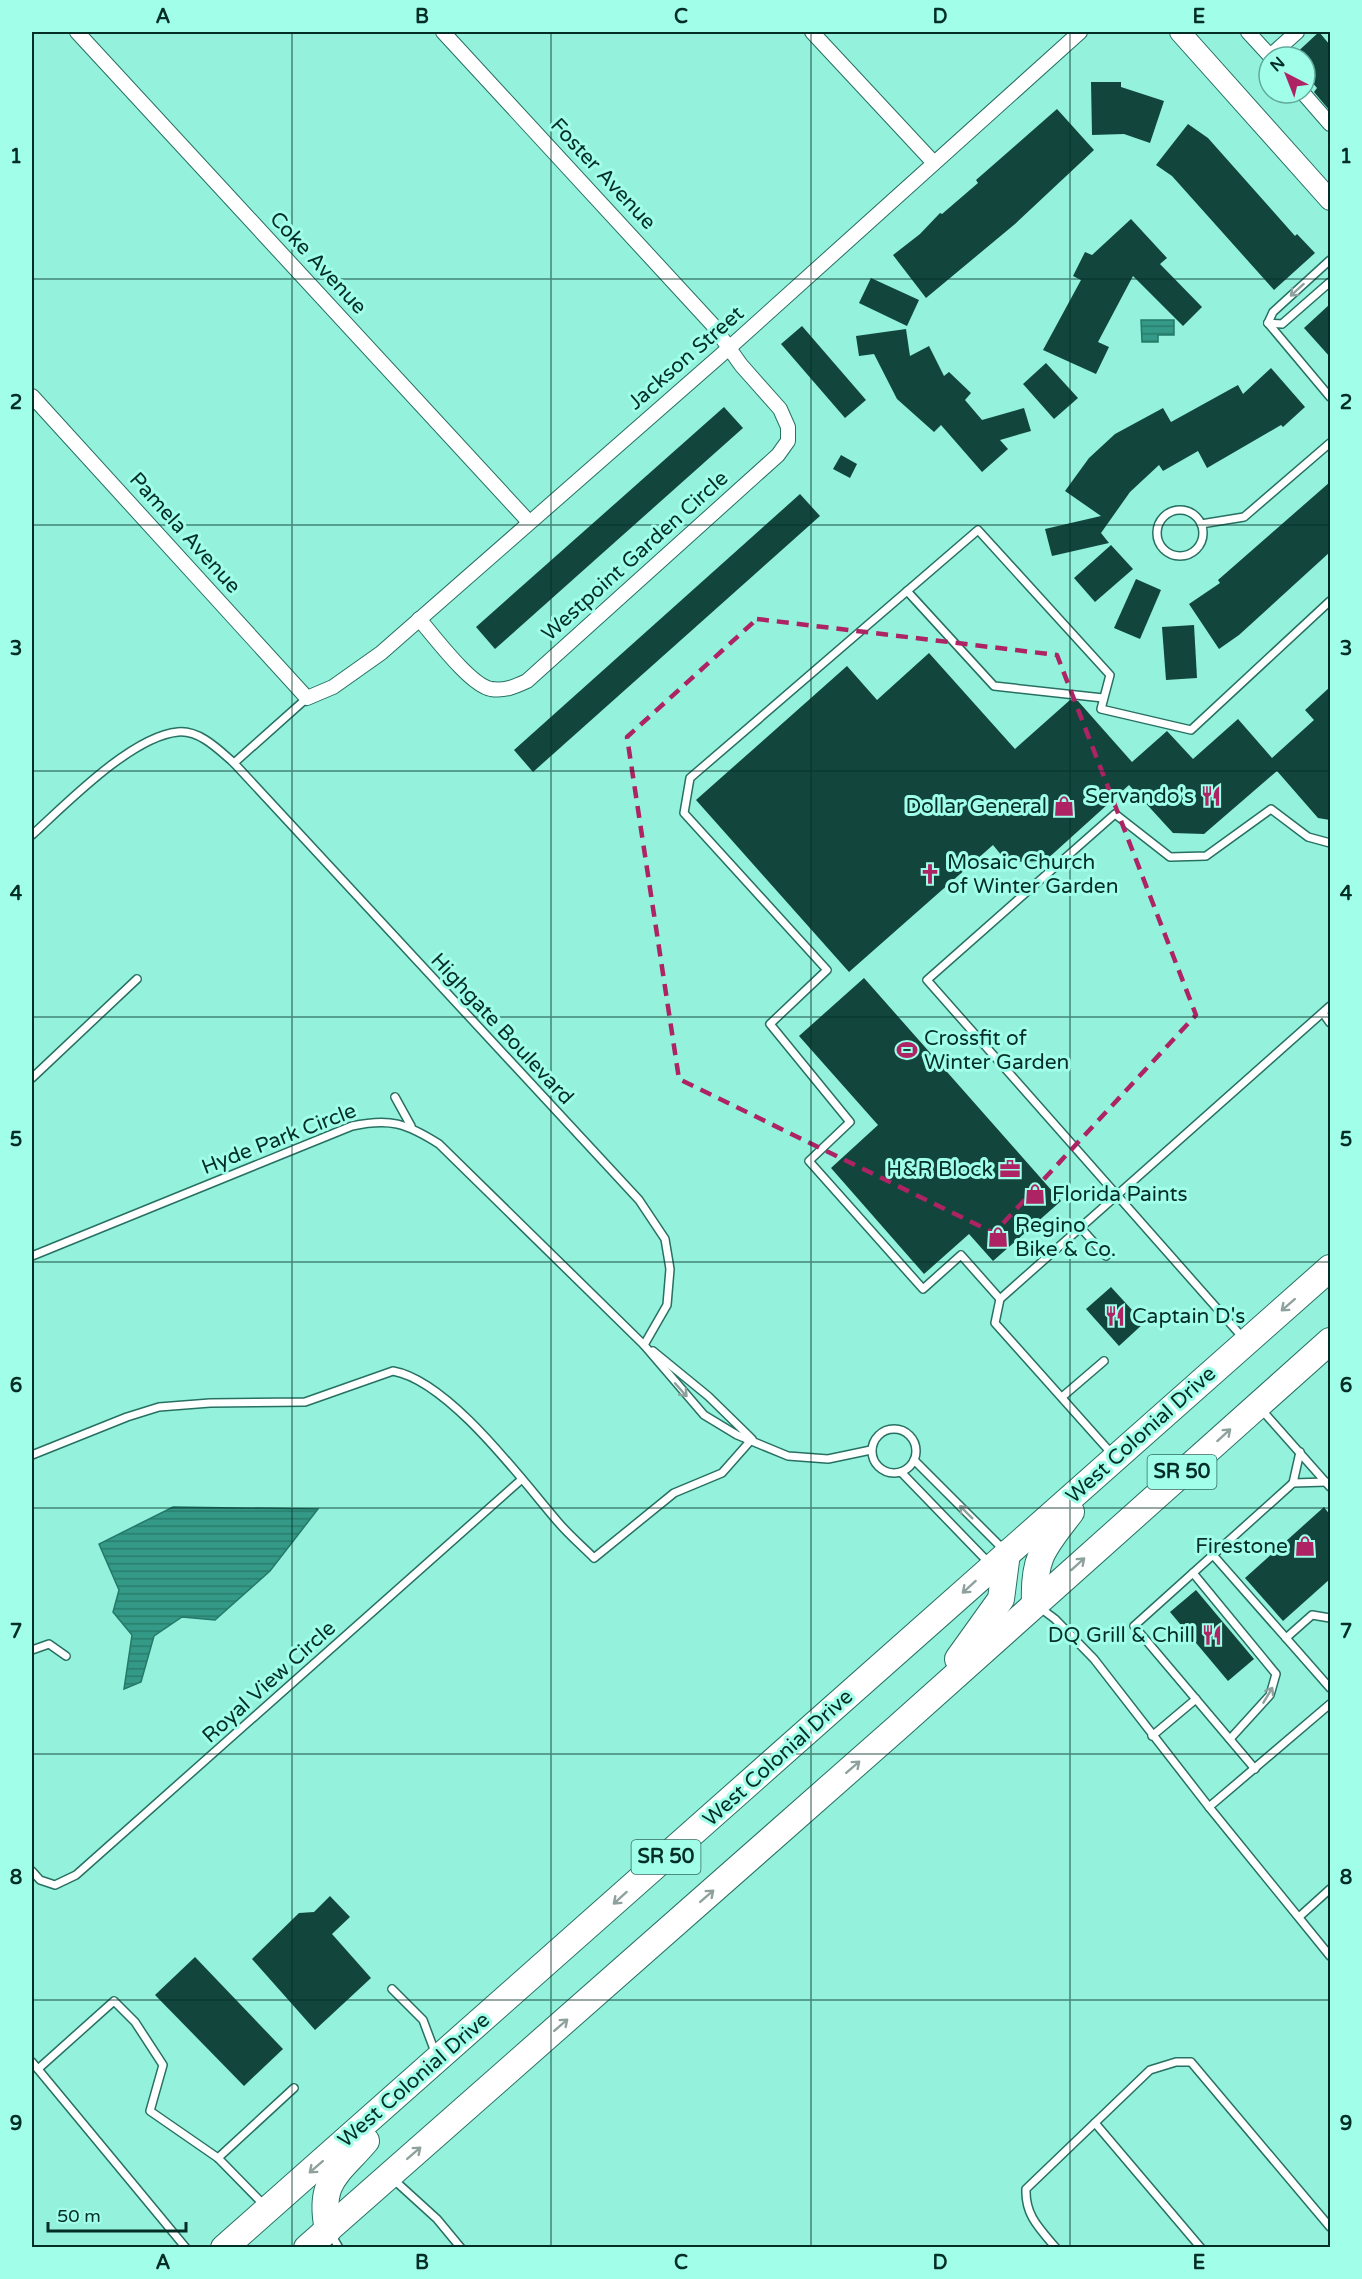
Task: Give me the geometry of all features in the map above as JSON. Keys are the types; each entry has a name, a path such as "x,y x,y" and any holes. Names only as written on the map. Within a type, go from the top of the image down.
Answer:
{"highway":[{"name":"West Colonial Drive","path":"224,2247 438,2060 1330,1268"},
{"name":"SR 50","path":"307,2247 334,2239 389,2175 928,1701 1330,1341"},
{"path":"1035,1603 1034,1575 1042,1549 1112,1461"},
{"path":"928,1701 1000,1599 1000,1560"},
{"path":"334,2239 323,2206 329,2184 438,2060"}],"street":[{"name":"Coke Avenue","path":"77,32 529,522"},
{"name":"Foster Avenue","path":"443,32 712,324 729,348"},
{"path":"812,32 933,164"},
{"name":"Jackson Street","path":"307,698 333,687 381,653 729,348 1080,32"},
{"path":"1180,32 1330,200"},
{"path":"1248,32 1260,45"},
{"path":"1283,45 1297,32"},
{"path":"1313,105 1330,124"},
{"name":"Westpoint Garden Circle","path":"419,619 474,679 488,689 508,690 527,681 778,455 788,441 788,427 780,409 729,348"},
{"name":"Pamela Avenue","path":"32,396 307,698"}],"lane":[{"path":"1268,323 1273,312 1330,260"},
{"path":"1268,323 1282,324 1330,282"},
{"path":"1268,323 1330,397"},
{"path":"1202,525 1244,517 1330,443"},
{"path":"1171,511 1192,513 1202,525 1203,533 1198,548 1184,556 1168,554 1158,542 1156,534 1160,520 1171,511"},
{"path":"1000,1299 961,1255 923,1289 809,1161 850,1122 770,1024 827,970 684,813 690,778 978,530 1110,675 1101,709 1191,730 1330,601"},
{"path":"907,591 994,686 1103,698"},
{"path":"234,763 307,698"},
{"name":"Highgate Boulevard","path":"32,833 113,764 145,741 179,732 194,735 211,744 234,763 639,1200 664,1239 669,1269 668,1305 644,1345"},
{"path":"1246,1342 927,980 1115,814 1170,857 1206,856 1271,809 1308,837 1330,843"},
{"path":"32,1078 137,979"},
{"path":"1112,1461 1062,1397 995,1323 1000,1299 1330,1006"},
{"path":"1323,1013 1330,1023"},
{"path":"395,1097 411,1126"},
{"name":"Hyde Park Circle","path":"32,1256 352,1126 379,1120 411,1126 439,1144 644,1345 704,1415 737,1435 752,1439 788,1456 828,1459 871,1450"},
{"path":"1080,1227 1106,1256"},
{"name":"Hyde Park Circle","path":"644,1345 708,1396 752,1439"},
{"path":"1062,1397 1104,1361"},
{"path":"32,1455 159,1407 210,1403 305,1402 393,1371 407,1373 466,1418 522,1479 559,1524 594,1558 674,1493 722,1473 752,1439"},
{"path":"1258,1405 1328,1484"},
{"path":"899,1430 906,1433 915,1444 914,1460 901,1472 894,1474 880,1469 872,1457 873,1442 884,1432 899,1430"},
{"path":"1255,1769 1134,1626 1293,1483 1300,1452"},
{"path":"914,1460 1000,1560"},
{"path":"901,1472 1000,1560"},
{"name":"Royal View Circle","path":"32,1871 40,1880 55,1885 76,1875 522,1479"},
{"path":"1293,1483 1328,1484"},
{"path":"1213,1555 1330,1688"},
{"path":"1193,1573 1276,1674 1270,1695 1230,1739"},
{"path":"1035,1603 1055,1619 1094,1659 1152,1736 1330,1956"},
{"path":"1286,1638 1312,1615 1330,1618"},
{"path":"32,1650 50,1644 66,1656"},
{"path":"1152,1736 1196,1700"},
{"path":"1209,1807 1330,1704"},
{"path":"1299,1917 1330,1890"},
{"path":"392,1989 423,2020 438,2060"},
{"path":"38,2069 114,2001 135,2022 163,2065 150,2111 218,2158 268,2209"},
{"path":"32,2062 186,2247"},
{"path":"1056,2247 1029,2216 1026,2189 1150,2070 1176,2062 1191,2062 1330,2227"},
{"path":"218,2158 294,2088"},
{"path":"1095,2123 1201,2247"},
{"path":"389,2175 437,2219 461,2247"}],"highlighted area":[{"path":"757,619 1057,655 1196,1015 994,1233 679,1079 627,737"}],"shaded area":[{"path":"1141,320 1174,320 1174,335 1158,335 1158,342 1142,342"},
{"path":"173,1507 318,1509 270,1571 215,1620 182,1617 154,1636 141,1682 124,1689 132,1635 113,1612 119,1590 99,1544"}],"building":[{"path":"1319,32 1330,45 1330,111 1317,96 1317,45 1305,45"},
{"path":"1091,82 1121,82 1121,87 1164,101 1150,143 1124,134 1092,135"},
{"path":"1057,109 1094,150 1015,224 926,298 893,255 978,183 976,180"},
{"path":"1188,124 1208,138 1295,236 1297,234 1315,253 1274,290 1172,176 1156,165"},
{"path":"1131,219 1167,258 1160,264 1202,307 1183,326 1133,276 1098,342 1109,347 1096,374 1043,350 1081,280 1073,276 1085,252 1092,255"},
{"path":"871,278 919,300 907,326 859,303"},
{"path":"1330,304 1330,357 1304,328"},
{"path":"802,326 866,400 845,418 781,344"},
{"path":"906,329 910,356 929,346 944,376 949,372 971,393 965,400 982,420 1024,408 1031,431 1000,440 1008,449 982,472 941,425 934,432 897,399 874,354 859,356 856,336"},
{"path":"1046,363 1078,398 1054,419 1023,384"},
{"path":"1271,368 1305,407 1283,427 1281,425 1207,468 1198,451 1163,471 1159,465 1130,492 1101,533 1109,543 1052,556 1045,529 1101,516 1065,491 1089,458 1115,434 1163,408 1171,422 1238,385 1243,394"},
{"path":"724,407 743,428 495,649 476,627"},
{"path":"841,455 857,464 850,478 833,469"},
{"path":"1330,482 1330,552 1239,635 1219,649 1189,604 1220,583 1218,580"},
{"path":"800,494 820,516 533,772 514,750"},
{"path":"1111,545 1133,569 1095,602 1074,578"},
{"path":"1136,579 1161,590 1140,639 1114,628"},
{"path":"1194,625 1197,678 1166,680 1162,627"},
{"path":"929,653 1015,749 1070,700 1078,701 1132,762 1167,731 1193,759 1238,719 1272,758 1314,720 1305,710 1330,687 1330,820 1318,818 1277,771 1204,834 1173,833 1129,785 1045,861 1007,862 993,845 849,972 696,800 847,666 877,700"},
{"path":"864,978 1061,1201 993,1261 969,1234 924,1274 831,1168 878,1125 799,1036"},
{"name":"Captain D's","path":"1111,1287 1144,1323 1119,1346 1086,1309"},
{"name":"Firestone","path":"1324,1507 1330,1515 1330,1579 1283,1621 1245,1578"},
{"name":"DQ Grill & Chill","path":"1196,1590 1254,1659 1228,1681 1170,1612"},
{"path":"330,1896 350,1917 332,1934 371,1978 315,2030 252,1959 299,1913 314,1912"},
{"path":"195,1957 283,2049 244,2086 155,1995"}],"place":[{"name":"Servando's","path":"1211,796"},
{"name":"Dollar General","path":"1064,806"},
{"name":"Mosaic Church of Winter Garden","path":"930,874"},
{"name":"Crossfit of Winter Garden","path":"907,1050"},
{"name":"H&R Block","path":"1010,1169"},
{"name":"Florida Paints","path":"1035,1194"},
{"name":"Regino Bike & Co.","path":"998,1237"},
{"name":"Captain D's","path":"1115,1316"},
{"name":"Firestone","path":"1305,1546"},
{"name":"DQ Grill & Chill","path":"1212,1635"}]}
